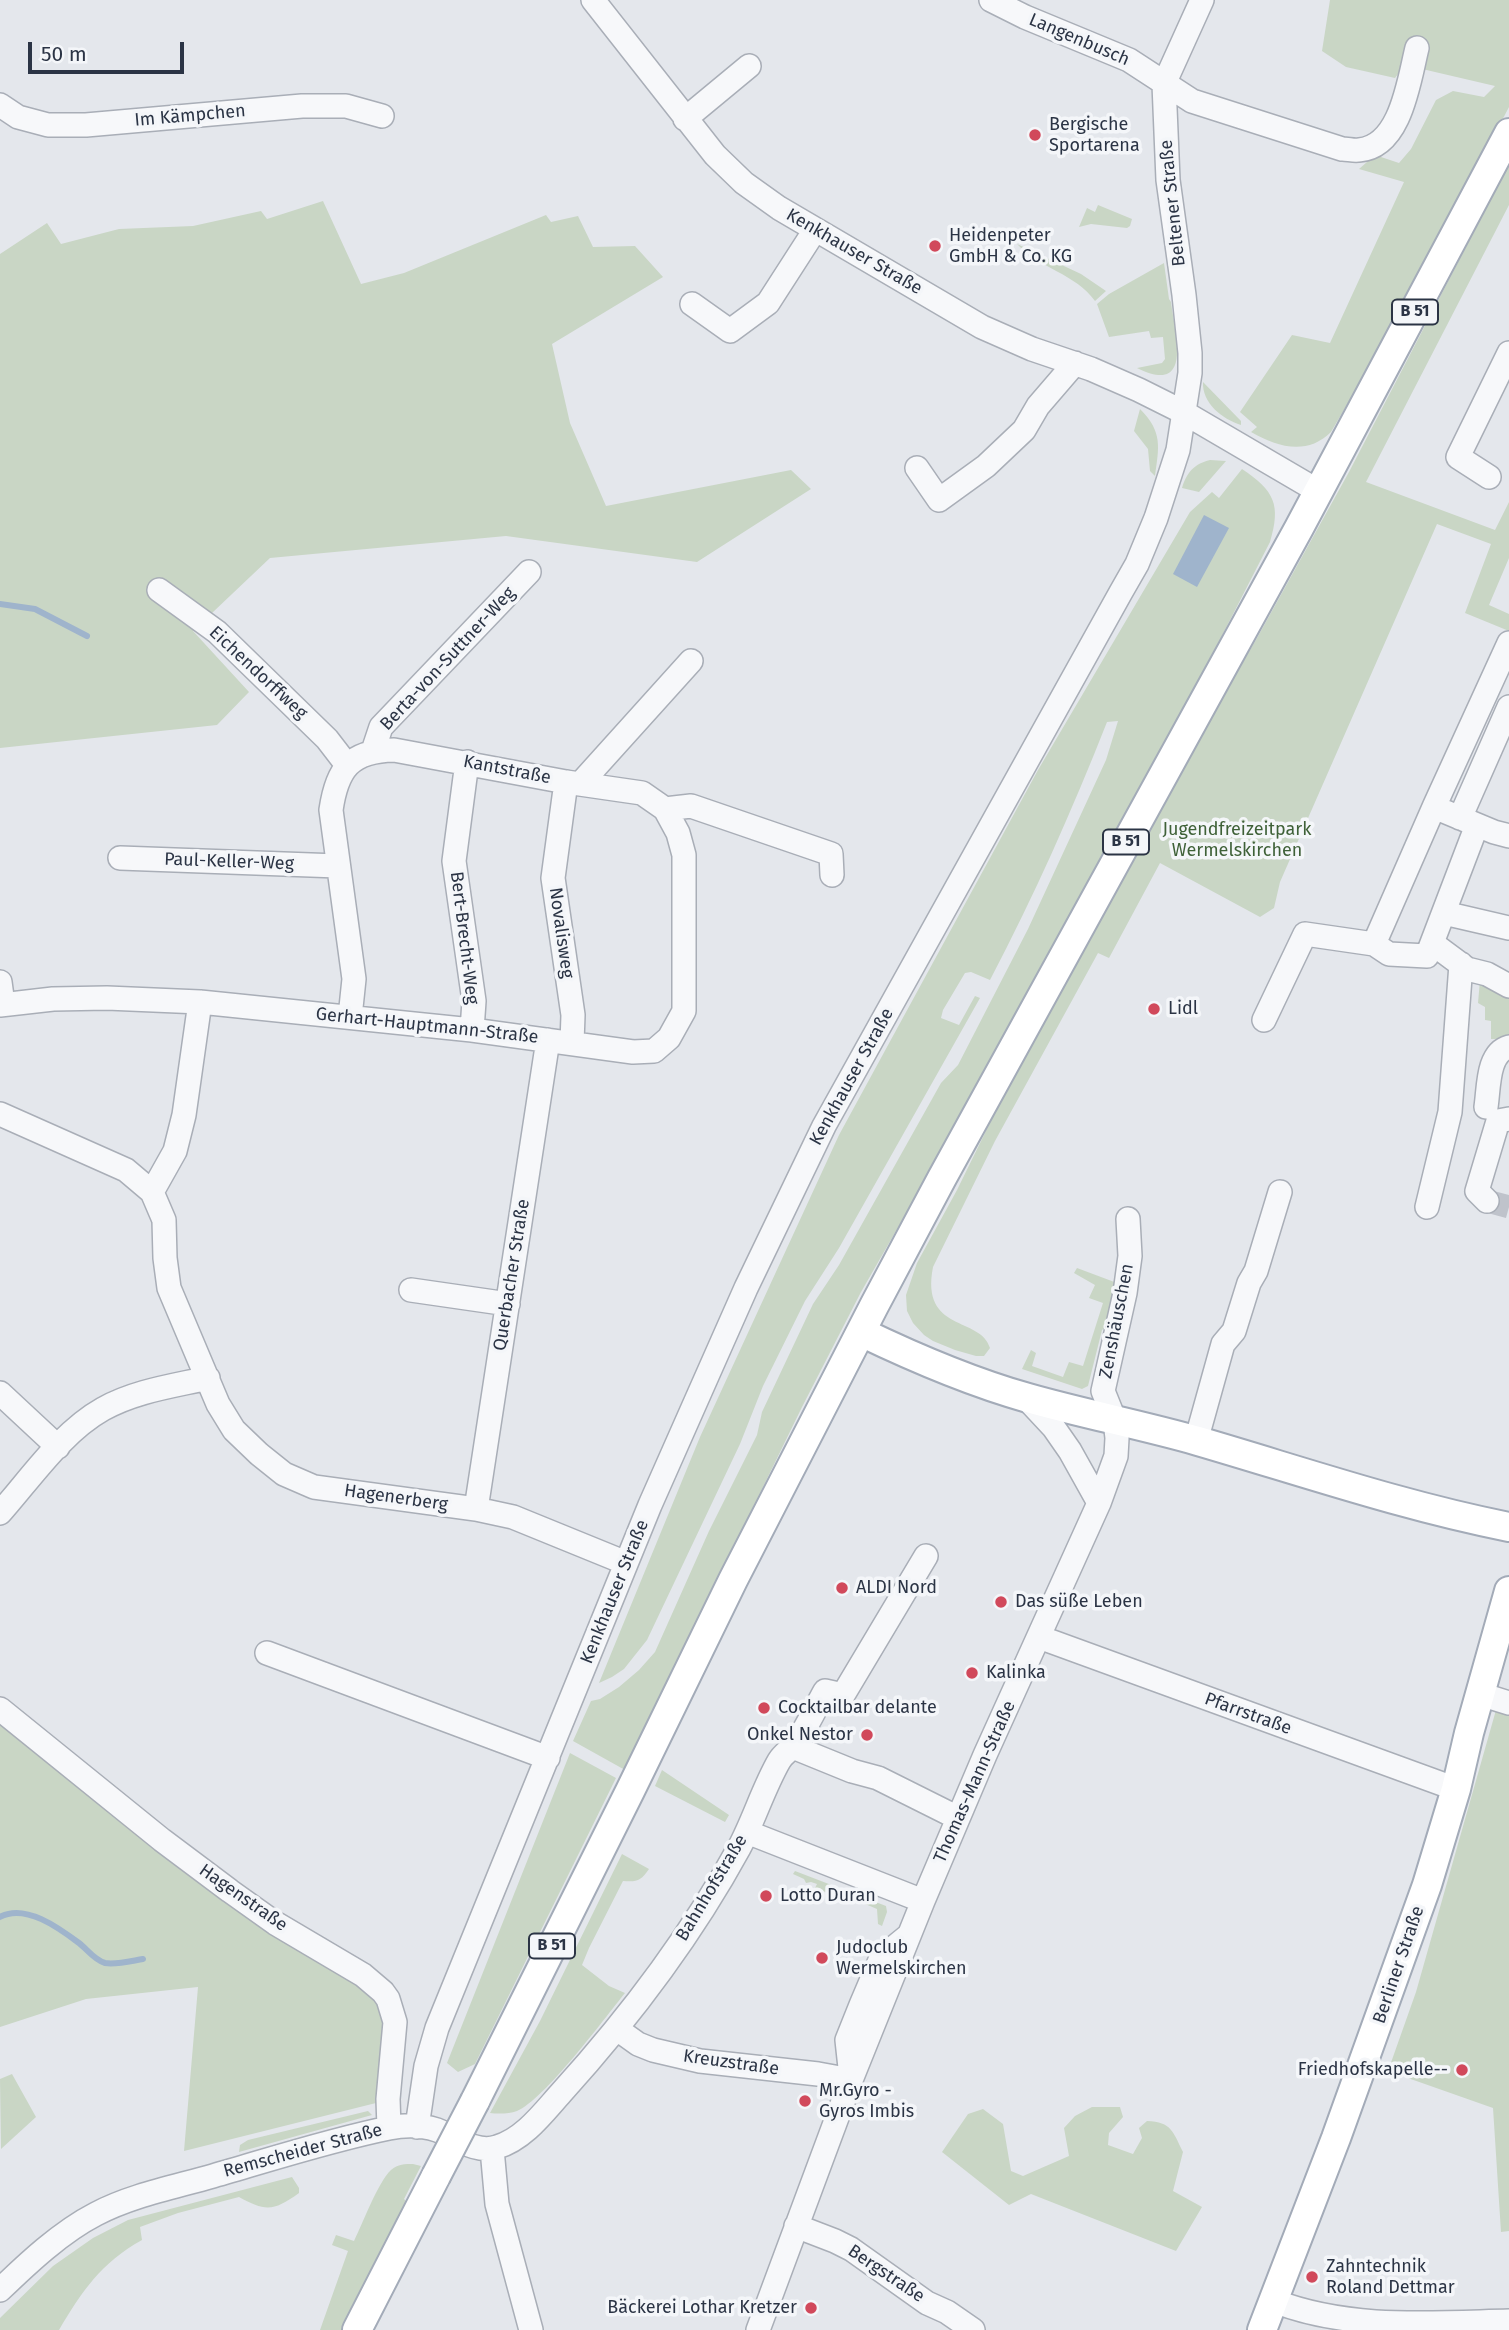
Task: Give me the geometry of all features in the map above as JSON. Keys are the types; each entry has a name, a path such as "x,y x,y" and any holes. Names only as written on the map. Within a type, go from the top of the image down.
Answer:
{"main road":[{"name":"B 51","path":"357,2330 475,2101 738,1569 861,1332 942,1178 1318,491 1509,133"},
{"path":"861,1332 901,1351 1026,1398 1196,1441 1305,1474 1509,1527"},
{"name":"Berliner Straße","path":"1262,2330 1391,1989 1427,1885 1456,1789 1509,1591"}],"street":[{"name":"Kenkhauser Straße","path":"593,0 715,155 744,183 779,208 982,327 1120,382 1183,412 1318,491"},
{"name":"Langenbusch","path":"991,0 1025,18 1129,60 1192,101 1342,149 1360,150 1375,145 1394,126 1401,110 1417,48"},
{"name":"Beltener Straße","path":"1183,412 1190,373 1190,352 1168,180 1164,84 1202,0"},
{"path":"685,119 749,66"},
{"name":"Im Kämpchen","path":"0,106 18,117 48,125 86,125 302,106 346,106 382,116"},
{"path":"692,304 730,331 768,303 815,230"},
{"path":"1489,477 1458,457 1509,353"},
{"path":"917,468 939,500 986,466 1024,430 1038,406 1075,363"},
{"name":"Kenkhauser Straße","path":"416,2127 426,2066 437,2028 683,1427 811,1150 1137,564 1156,518 1178,450 1183,412"},
{"name":"Berta-von-Suttner-Weg","path":"373,751 380,727 529,572"},
{"name":"Eichendorffweg","path":"159,590 217,632 327,739 347,765"},
{"path":"1374,944 1509,643"},
{"path":"573,783 691,661"},
{"path":"1264,1020 1306,934 1374,944 1389,954 1427,956 1444,914 1468,822 1509,707"},
{"name":"Kantstraße","path":"373,751 394,750 642,793 665,809"},
{"path":"350,1017 354,979 331,810 335,785 347,765 373,751"},
{"name":"Bert-Brecht-Weg","path":"467,762 454,861 474,1001 472,1030"},
{"name":"Novalisweg","path":"572,1043 573,1015 552,878 573,783"},
{"path":"665,809 691,806 831,854 832,874"},
{"path":"1434,807 1509,836"},
{"name":"Gerhart-Hauptmann-Straße","path":"1,997 200,1002 472,1030 634,1052 654,1051 669,1038 684,1011 684,855 678,833 665,809"},
{"name":"Paul-Keller-Weg","path":"120,858 338,866"},
{"path":"1444,914 1509,928"},
{"path":"1432,943 1467,969 1487,974 1509,986"},
{"path":"1427,1207 1450,1112 1461,964"},
{"path":"152,1192 175,1151 184,1115 200,1002"},
{"name":"Querbacher Straße","path":"476,1509 548,1040"},
{"path":"1487,1201 1477,1191 1498,1116 1493,1061 1509,1046"},
{"name":"Hagenerberg","path":"0,1114 126,1170 152,1192 164,1220 169,1288 218,1404 234,1430 284,1474 314,1487 476,1509 513,1517 626,1563"},
{"path":"1196,1441 1223,1344 1234,1331 1280,1192"},
{"name":"Zenshäuschen","path":"1115,1421 1103,1391 1125,1293 1129,1256 1128,1219"},
{"path":"411,1290 508,1304"},
{"path":"0,1513 58,1447 80,1425 104,1408 138,1394 208,1378"},
{"path":"0,1392 58,1447"},
{"path":"1026,1398 1054,1428 1070,1451 1099,1503"},
{"name":"Thomas-Mann-Straße","path":"758,2330 851,2080 923,1901 1099,1503 1116,1456 1118,1438 1115,1421"},
{"name":"Bahnhofstraße","path":"492,2149 511,2141 530,2126 617,2029 696,1918 747,1832 753,1813 783,1754 793,1747 825,1691 843,1695 926,1556"},
{"name":"Pfarrstraße","path":"1039,1637 1456,1789"},
{"path":"267,1653 548,1758"},
{"path":"1480,1693 1509,1703"},
{"name":"Hagenstraße","path":"0,1709 230,1892 275,1923 374,1983 388,1999 395,2022 388,2099 389,2127"},
{"path":"793,1747 852,1771 878,1778 956,1824 954,1861 944,1885 929,1919 910,1934"},
{"path":"747,1832 923,1901"},
{"name":"Kreuzstraße","path":"617,2029 638,2044 653,2050 700,2061 851,2080"},
{"name":"Remscheider Straße","path":"0,2290 73,2228 95,2214 117,2205 313,2147 389,2127 416,2127 438,2130 468,2145 492,2149"},
{"path":"492,2149 497,2204 531,2330"},
{"name":"Bergstraße","path":"796,2226 851,2249 927,2303 947,2312 973,2330"},
{"path":"1274,2301 1321,2317 1352,2321 1429,2324 1509,2321"}],"green space":[{"path":"1330,0 1509,0 1509,107 1411,295 1331,432 1312,444 1292,447 1271,442 1251,432 1257,427 1240,412 1292,335 1330,343 1404,182 1359,169 1375,155 1399,163 1411,149 1436,100 1453,91 1484,97 1495,86 1405,65 1395,78 1346,67 1322,51"},
{"name":"Jugendfreizeitpark Wermelskirchen","path":"1509,164 1509,205 1366,482 1495,530 1509,502 1509,558 1489,605 1509,614 1509,631 1465,613 1491,544 1437,524 1280,882 1274,908 1260,917 1160,863 1109,958 1098,953 995,1141 933,1267 931,1288 935,1303 943,1313 984,1338 990,1348 984,1356 976,1356 933,1341 913,1323 907,1311 906,1295 917,1263 957,1190 1009,1084 1208,721 1349,472"},
{"path":"323,201 361,284 404,273 546,215 551,222 578,216 593,247 635,246 663,277 552,344 570,423 606,506 791,470 811,489 697,562 506,536 270,558 193,631 249,692 217,725 0,748 0,254 47,223 61,244 119,229 193,226 261,211 267,219"},
{"path":"1098,205 1132,219 1130,226 1127,228 1091,224 1079,227 1087,208 1095,212"},
{"path":"1017,244 1081,274 1106,291 1095,301 1078,284 1036,259"},
{"path":"1164,263 1177,358 1174,368 1167,374 1155,375 1137,368 1162,363 1165,359 1163,337 1151,338 1149,331 1109,337 1097,304 1109,294"},
{"path":"1203,382 1241,421 1241,425 1214,409 1206,397"},
{"path":"1140,409 1153,425 1158,440 1155,476 1150,471 1148,449 1134,431"},
{"path":"1210,460 1226,461 1199,492 1182,488 1192,470"},
{"path":"1242,469 1262,484 1272,500 1275,518 1270,542 1170,737 959,1121 861,1292 625,1770 573,1741 591,1701 600,1699 619,1687 655,1652 709,1531 757,1435 762,1412 813,1304 839,1265 941,1083 958,1065 1028,929 1106,760 1118,721 1107,722 1052,853 990,980 971,972 965,973 943,1010 941,1018 959,1025 975,996 980,998 839,1248 805,1301 763,1386 740,1444 647,1640 624,1669 599,1683 700,1437 839,1135 1038,770 1190,512 1212,492 1219,498"},
{"path":"1480,980 1509,996 1509,1039 1491,1039 1491,1021 1485,1020 1485,1007 1478,1003"},
{"path":"1077,1268 1117,1283 1088,1386 1082,1389 1022,1369 1031,1350 1036,1353 1032,1366 1063,1377 1069,1362 1083,1366 1103,1303 1089,1298 1095,1285 1074,1273"},
{"path":"1496,1710 1509,1714 1509,2231 1501,2232 1493,2108 1388,2071 1416,1992"},
{"path":"0,1718 212,1893 365,1990 377,2002 386,2021 380,2102 184,2151 198,1987 86,1999 0,2027"},
{"path":"570,1753 616,1778 475,2064 458,2072 447,2063"},
{"path":"662,1770 729,1815 725,1822 655,1786"},
{"path":"622,1854 649,1869 638,1880 623,1881 582,1965 609,1986 625,1993 573,2058 529,2104 514,2112 490,2113 540,2021"},
{"path":"795,1871 886,1906 887,1912 882,1926 878,1924 877,1909 830,1889 828,1893 815,1888 817,1884 806,1883 804,1879 793,1874"},
{"path":"12,2074 36,2117 1,2149 0,2079"},
{"path":"1092,2107 1120,2107 1123,2117 1109,2133 1108,2145 1133,2154 1142,2138 1139,2128 1147,2121 1162,2123 1174,2134 1183,2152 1173,2191 1202,2207 1176,2251 1031,2194 1009,2205 942,2152 968,2114 983,2109 1003,2124 1011,2171 1023,2176 1069,2156 1064,2128 1075,2116"},
{"path":"368,2111 372,2115 239,2152 240,2145 248,2140"},
{"path":"413,2164 421,2166 404,2199 407,2202 342,2330 320,2330 348,2251 332,2245 336,2235 354,2241 386,2176 396,2167"},
{"path":"292,2177 299,2193 276,2206 263,2207 239,2197 178,2213 140,2227 142,2240 104,2268 76,2303 59,2330 0,2330 0,2318 53,2266 93,2238 128,2220"}],"water":[{"path":"1204,515 1229,528 1197,587 1173,574"}],"waterway":[{"path":"0,604 35,609 87,636"},
{"path":"0,1917 20,1913 41,1919 79,1943 101,1962 119,1963 143,1959"}],"tunnel":[{"path":"1487,1201 1509,1207"}],"place":[{"name":"Bergische Sportarena","path":"1035,135"},
{"name":"Heidenpeter GmbH & Co. KG","path":"935,246"},
{"name":"Lidl","path":"1154,1009"},
{"name":"ALDI Nord","path":"842,1588"},
{"name":"Das süße Leben","path":"1001,1602"},
{"name":"Kalinka","path":"972,1673"},
{"name":"Cocktailbar delante","path":"764,1708"},
{"name":"Onkel Nestor","path":"867,1735"},
{"name":"Lotto Duran","path":"766,1896"},
{"name":"Judoclub Wermelskirchen","path":"822,1958"},
{"name":"Friedhofskapelle--","path":"1462,2070"},
{"name":"Mr.Gyro - Gyros Imbis","path":"805,2101"},
{"name":"Zahntechnik Roland Dettmar","path":"1312,2277"},
{"name":"Bäckerei Lothar Kretzer","path":"811,2308"}]}
